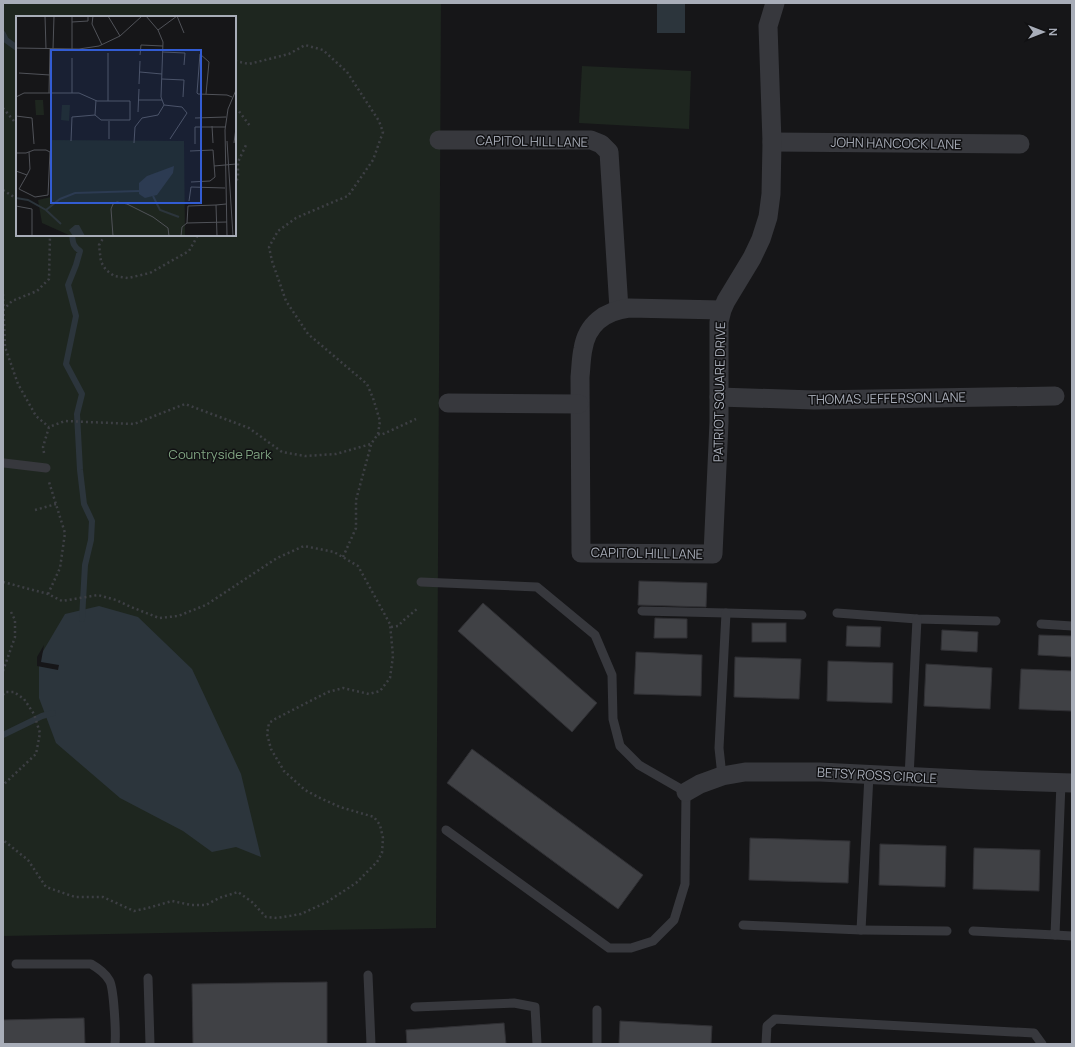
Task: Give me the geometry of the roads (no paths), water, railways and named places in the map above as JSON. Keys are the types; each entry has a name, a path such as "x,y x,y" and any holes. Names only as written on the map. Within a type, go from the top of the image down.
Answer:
{"street":[{"name":"PATRIOT SQUARE DRIVE","path":"713,554 718,422 719,322 726,301 752,258 761,239 768,217 771,194 772,142 768,26 775,3"},
{"name":"CAPITOL HILL LANE","path":"439,140 591,140 601,144 609,152 619,309"},
{"name":"JOHN HANCOCK LANE","path":"772,142 1020,144"},
{"path":"448,403 579,404 581,363 586,336 594,324 605,315 619,309 629,308 722,310"},
{"name":"THOMAS JEFFERSON LANE","path":"718,397 814,400 1055,396"},
{"name":"CAPITOL HILL LANE","path":"579,404 581,553 713,554"},
{"name":"BETSY ROSS CIRCLE","path":"686,792 700,784 722,776 745,772 820,772 1066,783"}],"lane":[{"path":"3,465 46,468"},
{"path":"421,582 537,587 595,635 612,675 613,719 620,746 639,765 686,792 685,884 674,920 653,941 631,948 609,948 446,830"},
{"path":"642,611 802,615"},
{"path":"722,776 719,748 726,613"},
{"path":"836,613 917,619 996,621"},
{"path":"909,776 917,619"},
{"path":"1041,624 1072,626"},
{"path":"861,930 869,775"},
{"path":"1055,935 1066,783"},
{"path":"743,925 861,930 947,931"},
{"path":"973,931 1072,936"},
{"path":"16,964 91,964 100,970 111,981 116,1028 116,1044"},
{"path":"368,975 371,1044"},
{"path":"148,978 150,1044"},
{"path":"415,1007 514,1003 535,1007 537,1044"},
{"path":"597,1010 597,1044"},
{"path":"766,1044 767,1026 775,1019 1034,1033 1042,1044"}],"waterway":[{"path":"3,34 6,40 16,47"},
{"path":"72,236 76,248 80,251 68,285 76,316 66,364 82,394 77,414 80,470 84,504 92,521 91,540 85,565 82,619"},
{"path":"3,735 42,716 53,713"}],"park label":[{"name":"Countryside Park","path":"220,454"}]}
